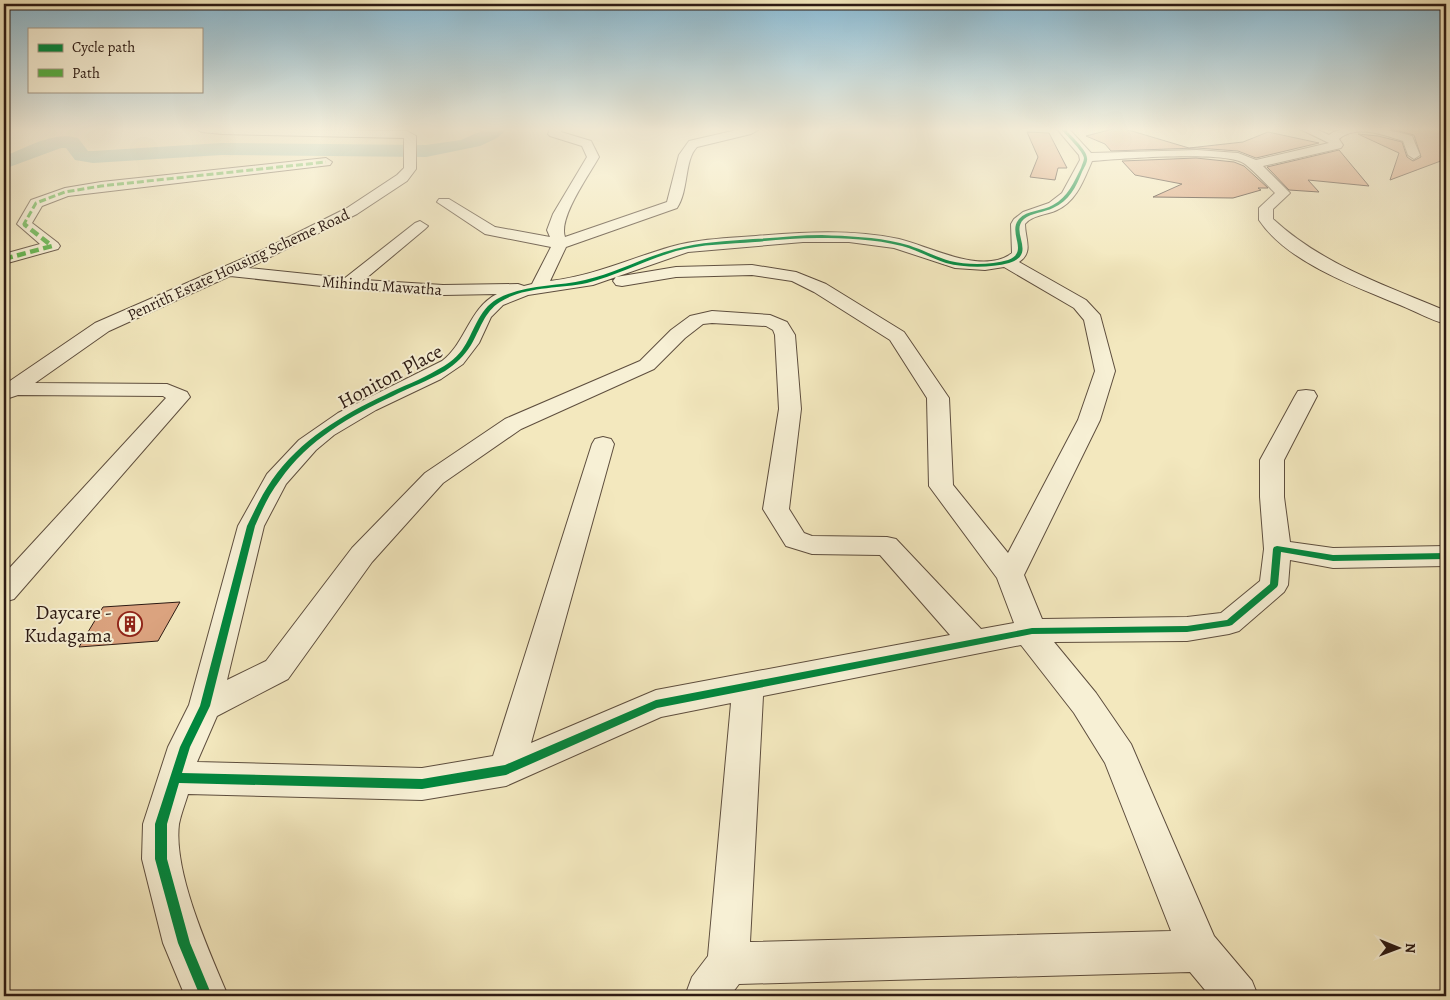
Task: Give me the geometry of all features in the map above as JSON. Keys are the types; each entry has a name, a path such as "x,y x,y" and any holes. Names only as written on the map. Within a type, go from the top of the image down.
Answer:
{"street":[{"path":"4,259 52,246 24,224 36,203 65,192 101,186 198,176"},
{"name":"Penrith Estate Housing Scheme Road","path":"8,392 102,327 273,251 352,211 404,176"},
{"path":"582,176 560,214 556,230 560,244 539,287 617,282 676,272 752,270 796,278 820,288 897,336 938,398 941,486 1010,574 1030,631 1085,703 1119,755 1199,951 1237,996"},
{"path":"444,202 490,231 560,244 672,205 682,176"},
{"path":"1007,262 1018,256 1021,247 1016,231 1016,224 1020,219 1055,206 1063,200 1077,176"},
{"path":"1264,176 1283,193 1266,208 1266,220 1282,238 1346,276 1446,318"},
{"path":"349,284 420,226"},
{"name":"Honiton Place","path":"206,996 184,943 161,859 161,824 184,747 205,706 251,526 261,502 278,474 316,438 351,412 433,374 458,359 467,346 481,315 500,300 539,287 584,281 678,250 776,238 843,238 893,243 922,250 956,264 1007,262"},
{"path":"1007,262 1080,304 1093,319 1105,371 1089,420 1010,574"},
{"name":"Mihindu Mawatha","path":"226,271 349,284 442,290 506,290 539,287"},
{"path":"205,706 277,670 362,555 434,478 513,424 647,365 678,334 697,320 712,317 736,317 770,321 780,326 785,335 790,409 776,509 795,540 812,545 888,546 975,642"},
{"path":"4,592 179,397 167,390 8,392"},
{"path":"176,778 422,784 506,770 656,704 1030,631 1187,629 1229,623 1274,585 1277,550 1272,497 1272,460 1306,396"},
{"path":"506,770 603,444"},
{"path":"1277,550 1333,558 1446,556"},
{"path":"706,996 728,963 748,687"},
{"path":"728,963 1199,951"}],"building":[{"path":"1031,176 1056,176 1055,180"},
{"path":"1138,176 1255,176 1268,188 1258,188 1261,190 1233,198 1153,197 1182,184"},
{"path":"1275,176 1360,176 1369,186 1308,180 1319,192 1289,190"},
{"path":"1391,176 1402,176 1390,180"},
{"name":"Daycare - Kudagama","path":"180,602 158,641 79,647 103,607"}],"marked path":[{"path":"4,259 52,246 24,224 36,203 65,192 101,186 198,176"}],"cycle path":[{"path":"206,996 184,943 161,859 161,824 185,747 205,706 251,526 276,480 307,445 346,417 434,374 456,360 469,343 489,308 497,301 508,296 538,288 587,281 688,247 788,238 834,237 864,239 901,244 949,262 985,265 1005,262 1013,260 1020,253 1018,224 1022,219 1054,206 1063,200 1074,187 1079,176"},
{"path":"176,778 422,784 506,770 656,704 1032,631 1187,629 1229,623 1274,585 1277,549 1333,558 1446,556"}],"place":[{"name":"Daycare - Kudagama","path":"130,624"}]}
